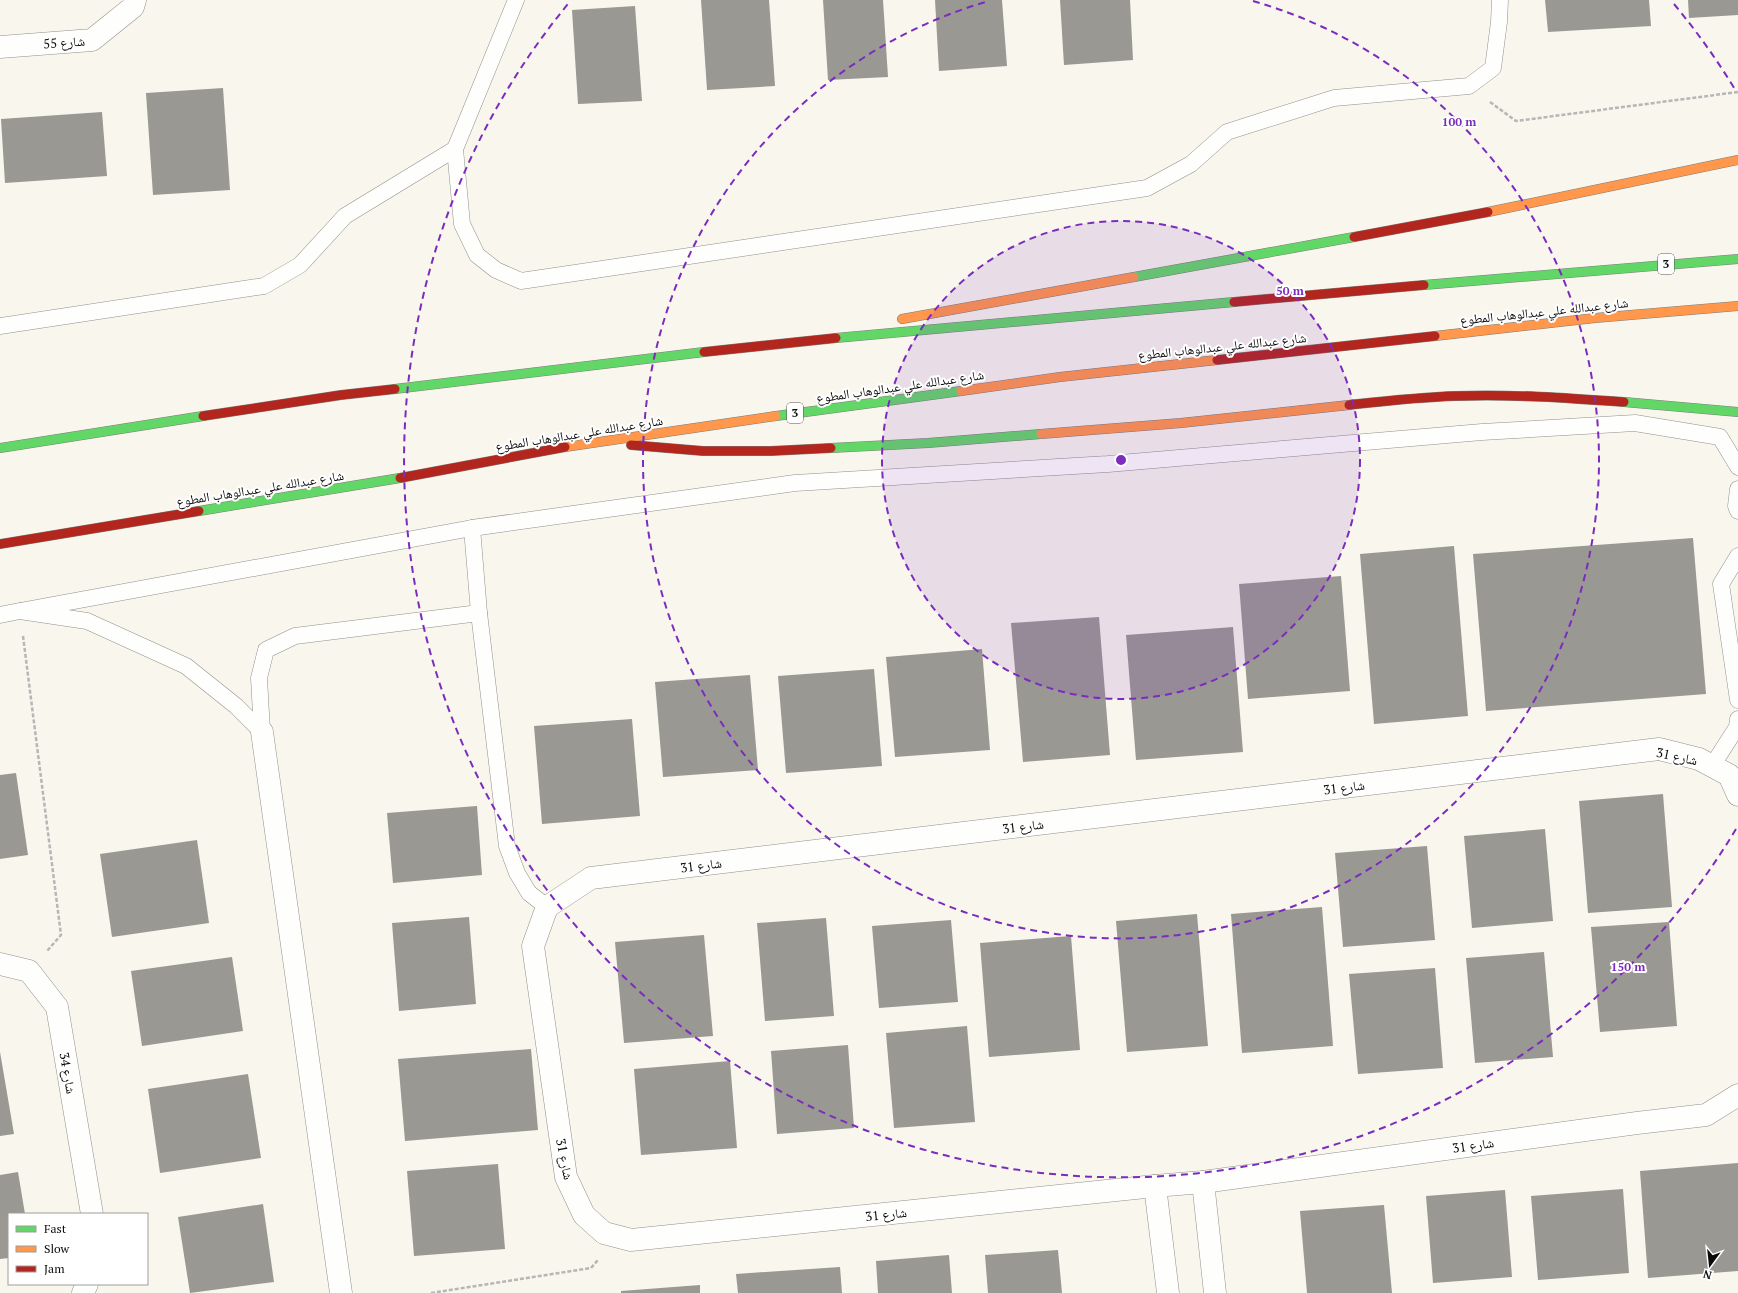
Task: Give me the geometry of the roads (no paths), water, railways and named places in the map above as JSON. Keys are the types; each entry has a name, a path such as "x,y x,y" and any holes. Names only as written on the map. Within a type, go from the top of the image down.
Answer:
{"main road":[{"path":"894,321 1418,226 1738,160"},
{"name":"3","path":"0,448 342,395 761,345 1594,270 1738,259"},
{"name":"شارع عبدالله علي عبدالوهاب المطوع","path":"0,544 383,481 592,442 1060,377 1595,318 1738,306"},
{"path":"761,345 871,325"},
{"path":"592,442 703,451 771,451 904,444 1173,424 1416,398 1457,396 1542,396 1684,406 1738,412"}],"street":[{"name":"شارع 55","path":"0,47 92,40 133,7 135,0"},
{"path":"262,732 342,1293"},
{"name":"شارع 31","path":"1738,796 1729,775 1698,759 1659,749 591,878 547,907 533,946 566,1177 584,1215 604,1233 632,1240 1203,1182 1629,1124 1706,1115 1738,1095"},
{"name":"شارع 34","path":"0,964 29,971 57,1007 92,1213"},
{"path":"1203,1182 1215,1293"},
{"path":"1155,1186 1168,1293"}],"lane":[{"path":"516,0 455,149 462,224 477,255 496,270 521,281 1147,188 1191,164 1227,132 1334,98 1469,86 1493,68 1499,22 1500,0"},
{"path":"0,326 264,286 300,265 345,216 455,149"},
{"path":"0,615 472,528 795,484 1108,464 1482,432 1635,423 1720,437 1738,467"},
{"path":"1738,489 1736,506 1738,511"},
{"path":"472,528 479,613 507,846 516,873 529,893 547,907"},
{"path":"1738,556 1721,584 1738,700"},
{"path":"20,611 87,621 186,666 236,706 262,732"},
{"path":"262,732 260,678 266,650 295,636 479,613"},
{"path":"1712,766 1737,727 1738,719"}]}
